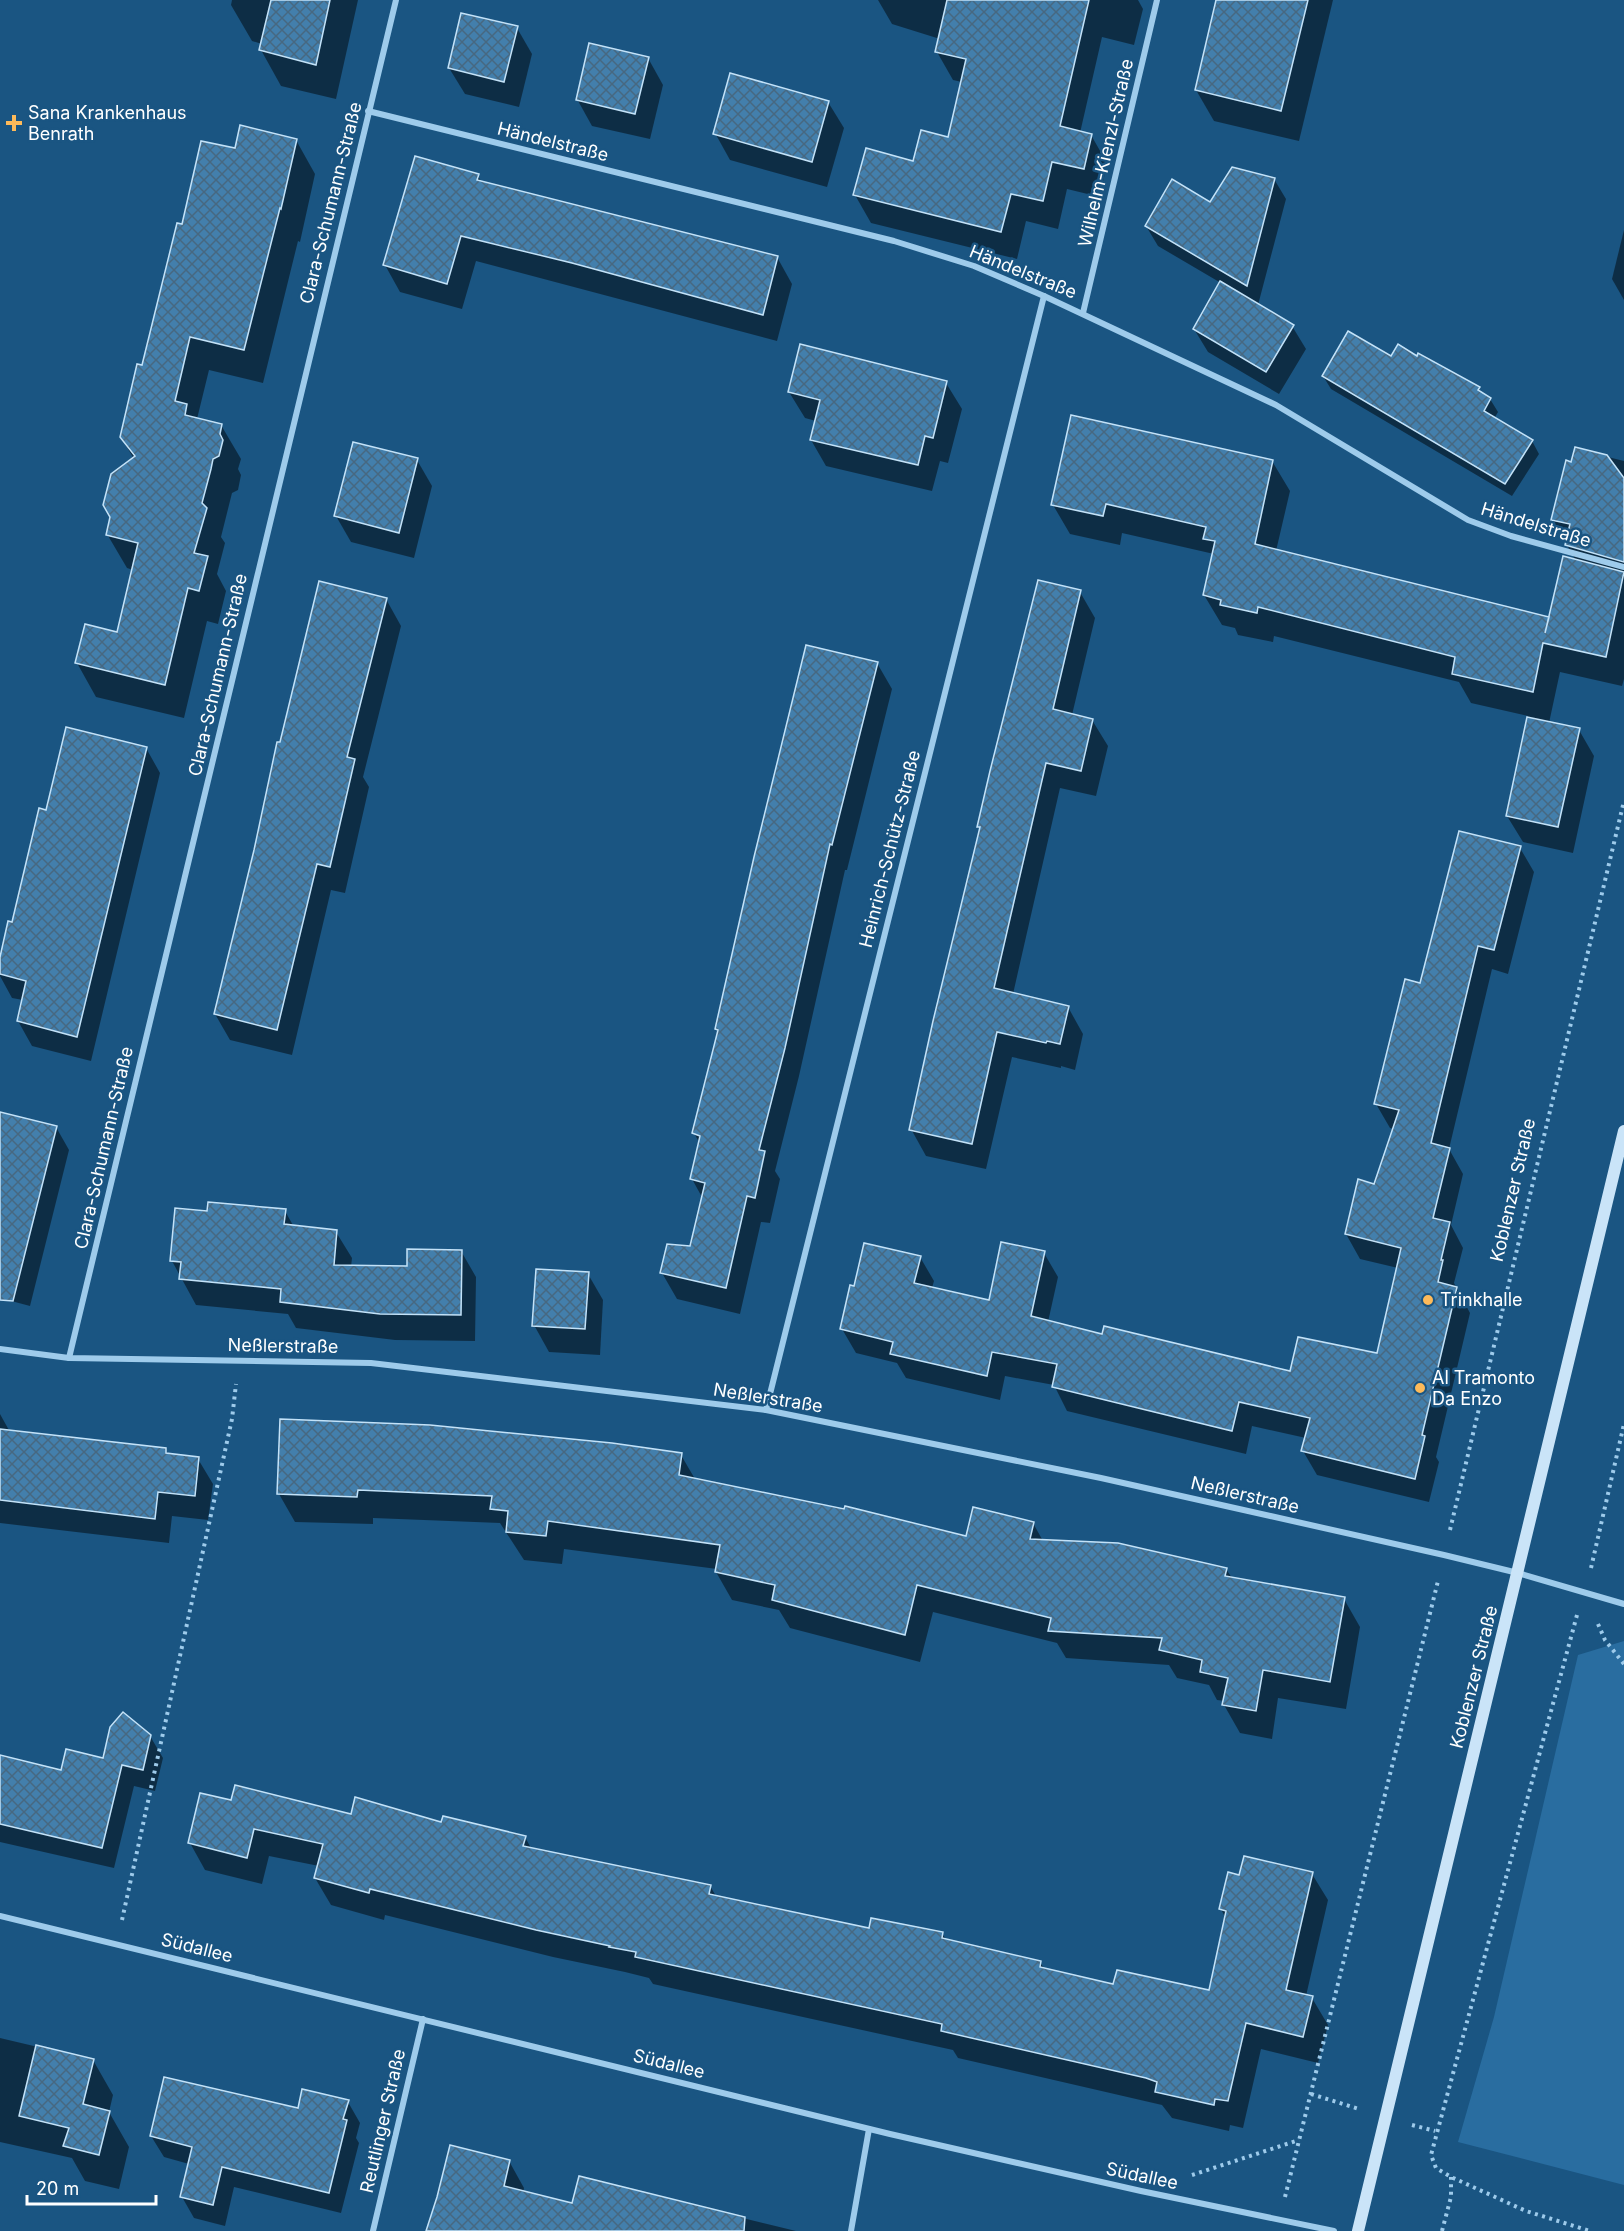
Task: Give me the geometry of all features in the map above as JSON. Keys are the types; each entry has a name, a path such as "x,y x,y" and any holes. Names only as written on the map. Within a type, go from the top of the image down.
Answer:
{"main road":[{"name":"Koblenzer Straße","path":"1358,2231 1624,1131"}],"street":[{"name":"Clara-Schumann-Straße","path":"69,1358 396,0"},
{"name":"Wilhelm-Kienzl-Straße","path":"1083,313 1157,0"},
{"name":"Händelstraße","path":"368,111 894,241 974,266 1083,313 1276,405 1468,520 1511,536 1624,567"},
{"name":"Heinrich-Schütz-Straße","path":"766,1410 1044,296"},
{"name":"Neßlerstraße","path":"0,1349 69,1358 370,1363 766,1410 1101,1478 1444,1555 1518,1573 1583,1594 1624,1604"},
{"name":"Südallee","path":"0,1916 869,2129 1141,2191 1334,2231"},
{"name":"Reutlinger Straße","path":"373,2231 423,2019"},
{"path":"851,2231 869,2129"}],"path":[{"name":"Koblenzer Straße","path":"1291,2168 1436,1588 1624,801"},
{"path":"117,1944 230,1430 238,1360"},
{"path":"1590,2231 1526,2211 1451,2177 1436,2168 1431,2155 1591,1570 1624,1424"},
{"path":"1583,1594 1605,1640 1624,1664"},
{"path":"1311,2094 1357,2108"},
{"path":"1412,2125 1436,2131"},
{"path":"1141,2191 1299,2140"},
{"path":"1442,2231 1451,2197 1451,2177"}],"shaded area":[{"path":"1624,1641 1624,2185 1458,2142 1494,2017 1578,1655"}],"building":[{"path":"271,0 330,0 316,65 259,50"},
{"path":"947,0 1089,0 1060,126 1092,134 1084,169 1052,162 1043,201 1011,194 1001,232 853,195 866,148 913,161 921,130 948,137 966,59 935,52"},
{"path":"1216,0 1308,0 1281,111 1195,90"},
{"path":"461,13 518,26 504,82 448,68"},
{"path":"589,43 649,57 635,114 576,100"},
{"path":"730,73 829,101 812,162 713,134"},
{"path":"240,125 297,139 244,350 190,337 175,401 187,404 185,415 222,424 220,434 223,440 219,456 213,459 202,503 207,508 194,553 208,556 199,591 188,588 165,685 75,663 85,624 117,632 138,543 106,535 110,517 103,505 111,474 135,456 120,437 137,364 142,365 177,223 182,224 201,141 235,148"},
{"path":"415,156 479,174 477,180 778,256 763,315 572,263 461,236 447,284 383,265"},
{"path":"1232,167 1275,178 1247,286 1145,226 1172,179 1210,202"},
{"path":"1220,281 1294,325 1266,372 1193,329"},
{"path":"1348,331 1391,356 1398,344 1417,356 1418,353 1480,387 1478,390 1491,398 1484,411 1533,440 1505,484 1322,376"},
{"path":"800,344 947,381 933,438 925,436 918,465 810,440 820,400 788,392"},
{"path":"1071,415 1273,460 1255,544 1549,617 1563,556 1624,572 1606,657 1543,643 1533,692 1452,674 1455,657 1258,607 1257,613 1220,605 1221,600 1203,595 1215,541 1203,539 1206,527 1106,504 1103,516 1051,505"},
{"path":"353,442 418,458 399,533 334,516"},
{"path":"1575,447 1607,455 1624,478 1624,562 1565,545 1570,524 1551,520 1566,460 1571,462"},
{"path":"1038,580 1081,590 1053,709 1093,719 1081,771 1046,763 994,988 1069,1006 1060,1044 997,1032 972,1144 909,1130 980,827 977,827 990,771"},
{"path":"319,581 387,598 347,757 355,759 330,867 317,864 277,1030 214,1014 254,850 277,742 280,742"},
{"path":"806,645 878,662 832,845 830,844 785,1048 759,1150 765,1151 755,1198 747,1196 726,1288 660,1273 667,1244 690,1246 705,1183 690,1179 700,1136 692,1133 718,1030 715,1029 754,857"},
{"path":"1527,717 1580,728 1558,827 1506,816"},
{"path":"66,727 147,747 77,1037 17,1021 26,981 0,974 0,957 8,921 12,922 39,808 46,810"},
{"path":"1459,831 1521,846 1494,950 1478,946 1431,1143 1450,1148 1433,1218 1450,1222 1438,1282 1457,1287 1422,1435 1425,1436 1415,1479 1301,1451 1310,1418 1239,1402 1232,1431 1052,1387 1057,1364 992,1352 987,1376 890,1354 893,1342 840,1329 850,1285 854,1286 864,1243 921,1256 914,1283 989,1300 1001,1242 1045,1251 1031,1316 1102,1334 1104,1326 1290,1371 1298,1337 1377,1353 1401,1248 1345,1234 1358,1179 1374,1184 1399,1110 1374,1104 1405,979 1420,983"},
{"path":"0,1112 57,1126 13,1301 0,1300"},
{"path":"208,1202 286,1209 284,1224 337,1230 334,1265 407,1266 407,1249 462,1250 461,1315 380,1314 280,1302 281,1289 179,1279 181,1262 170,1261 175,1208 207,1211"},
{"path":"536,1269 589,1272 585,1329 532,1326"},
{"path":"280,1419 430,1425 612,1443 682,1453 679,1475 844,1509 845,1506 966,1536 973,1507 1034,1522 1030,1539 1118,1543 1227,1568 1225,1576 1345,1597 1330,1682 1263,1670 1256,1711 1222,1705 1228,1678 1200,1672 1202,1660 1159,1650 1162,1638 1048,1631 1051,1618 917,1585 905,1635 772,1600 775,1585 715,1572 720,1545 548,1521 546,1536 506,1532 508,1511 490,1509 492,1496 358,1490 357,1497 277,1494"},
{"path":"0,1429 166,1448 166,1453 199,1457 195,1496 158,1492 155,1519 0,1500"},
{"path":"123,1712 151,1735 143,1770 122,1765 102,1848 0,1824 0,1755 61,1770 66,1749 103,1758 110,1727"},
{"path":"235,1785 351,1814 355,1797 441,1822 443,1816 526,1836 523,1846 711,1885 709,1894 869,1928 871,1918 943,1932 942,1938 1041,1961 1040,1967 1113,1984 1117,1970 1209,1990 1226,1911 1219,1909 1228,1872 1239,1875 1244,1856 1313,1872 1286,1990 1313,1996 1303,2037 1246,2023 1228,2101 1215,2099 1214,2105 1155,2092 1157,2082 1146,2078 941,2031 942,2024 635,1957 636,1952 370,1889 369,1893 314,1878 323,1844 254,1829 247,1858 188,1843 200,1793 231,1800"},
{"path":"36,2045 94,2059 83,2104 110,2111 99,2155 63,2146 69,2128 19,2116"},
{"path":"164,2077 298,2108 302,2089 349,2100 343,2119 347,2120 329,2193 222,2167 213,2205 180,2197 192,2147 150,2136"},
{"path":"450,2145 510,2160 504,2186 572,2203 579,2176 745,2217 744,2231 426,2231"}],"place":[{"name":"Sana Krankenhaus Benrath","path":"14,123"},
{"name":"Trinkhalle","path":"1428,1300"},
{"name":"Al Tramonto Da Enzo","path":"1420,1388"}]}
